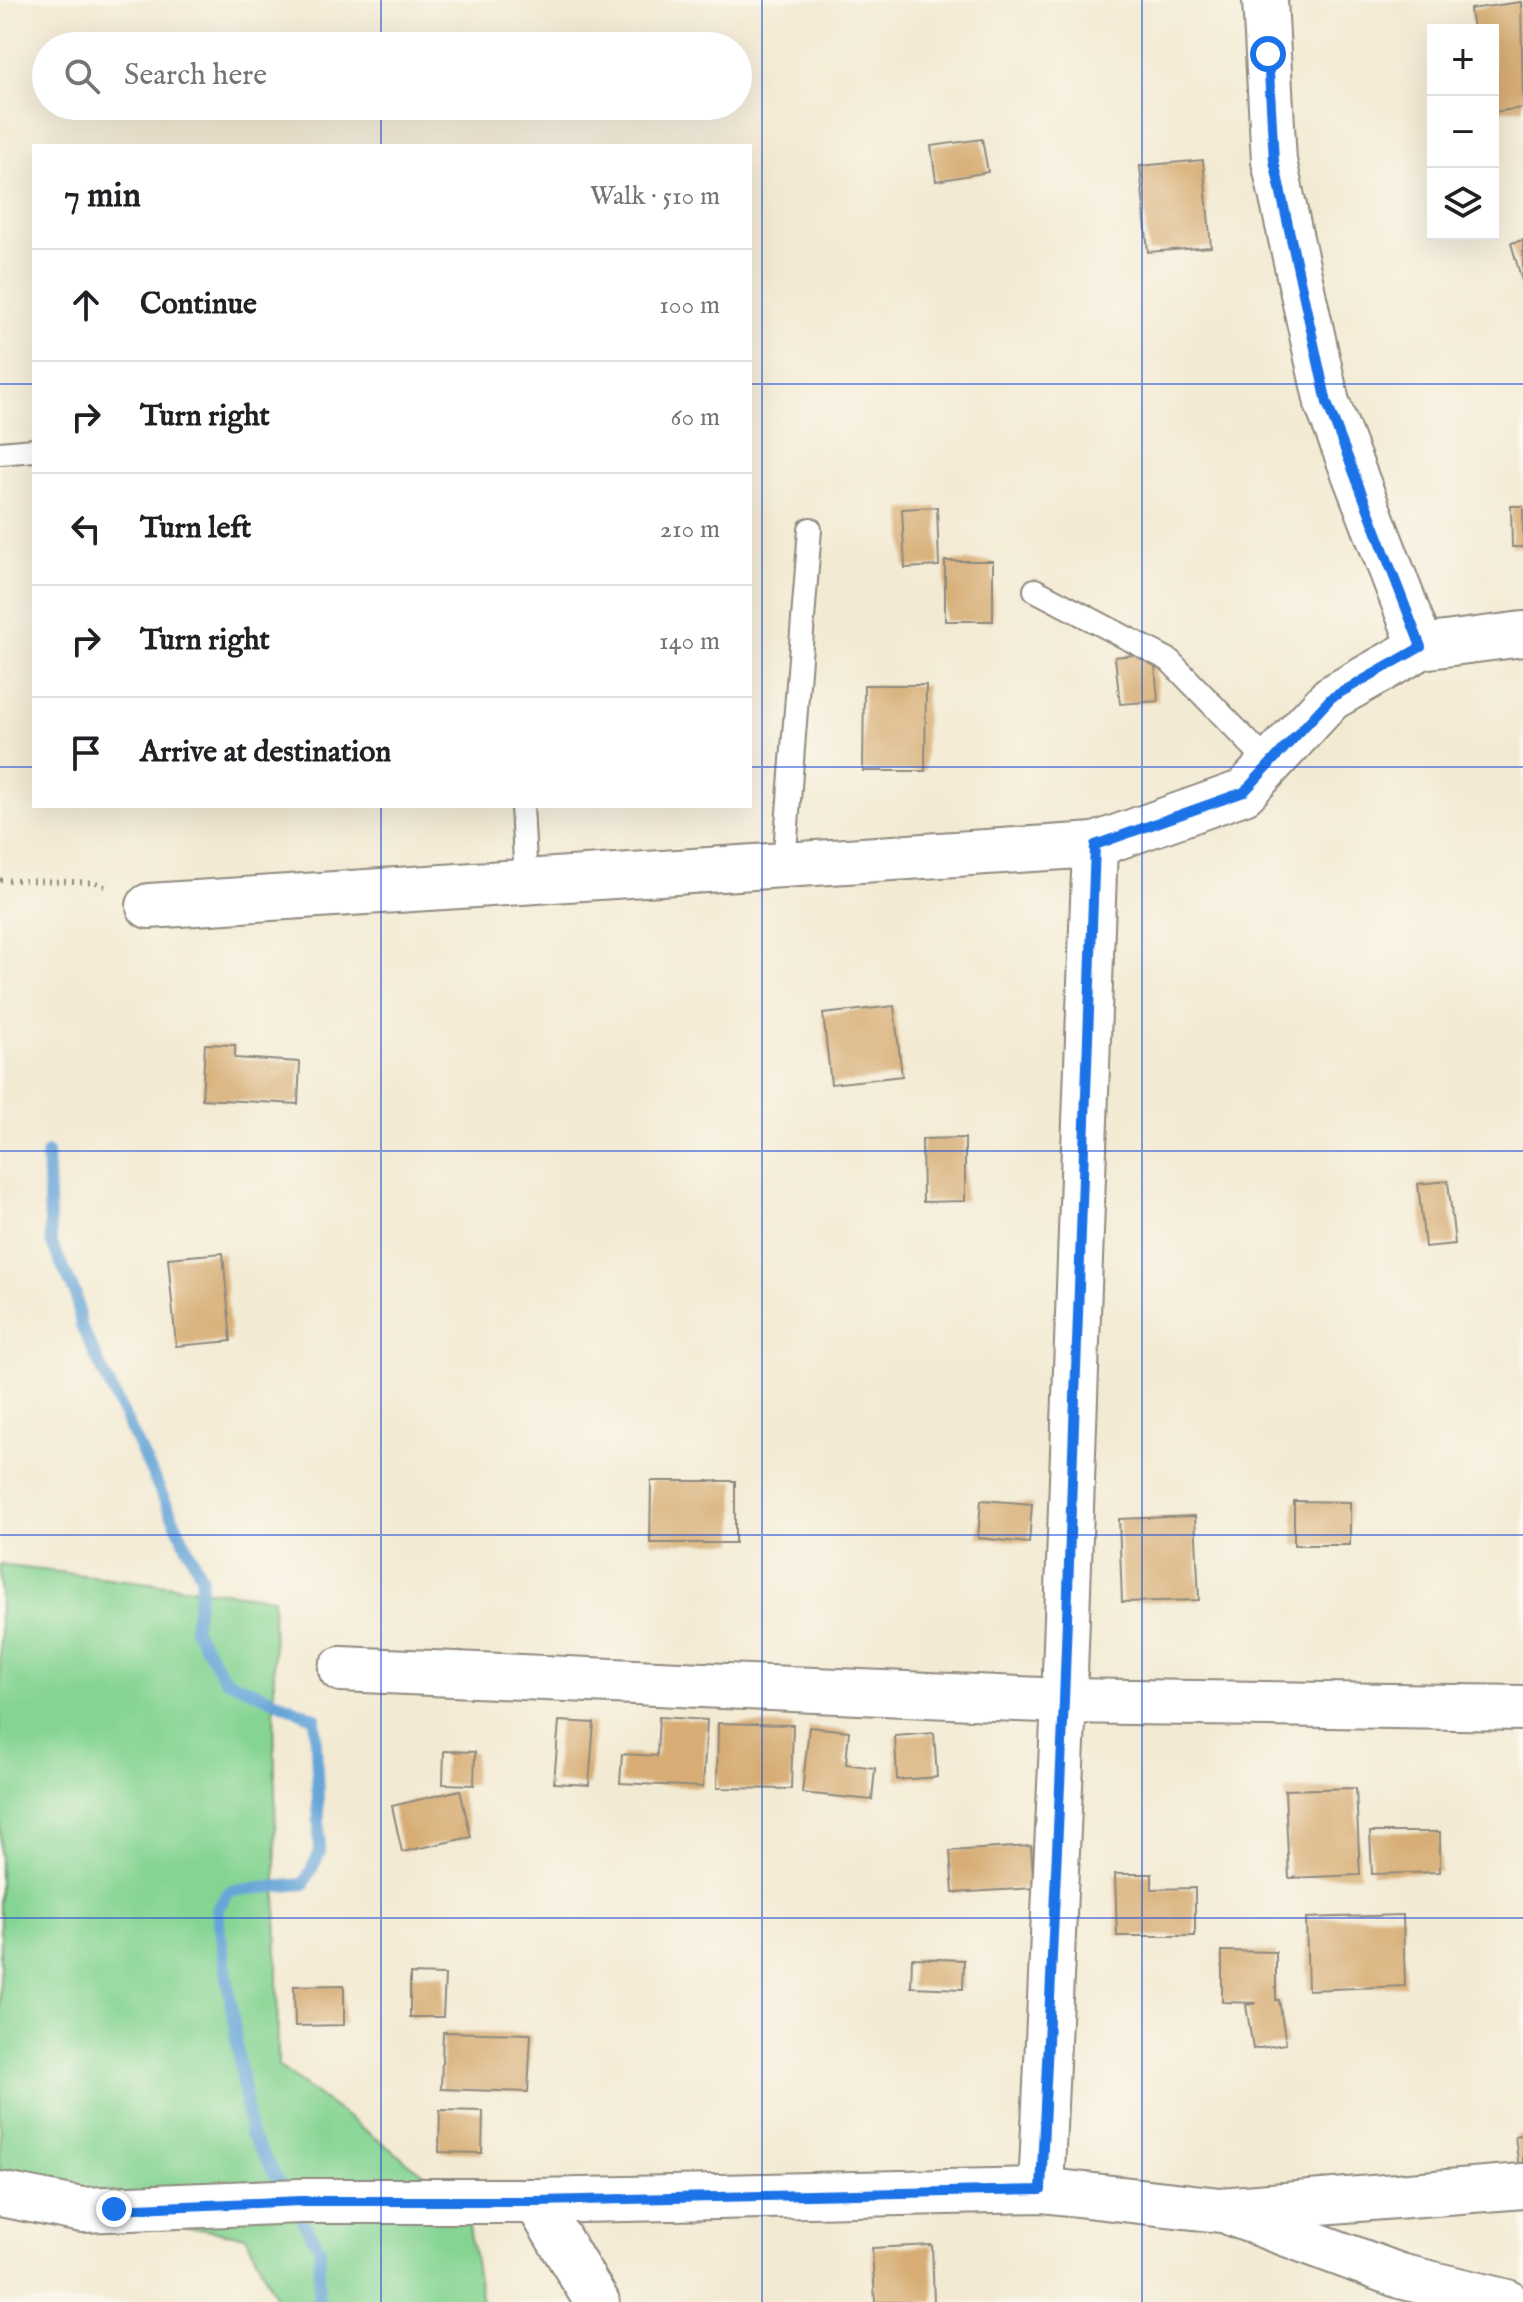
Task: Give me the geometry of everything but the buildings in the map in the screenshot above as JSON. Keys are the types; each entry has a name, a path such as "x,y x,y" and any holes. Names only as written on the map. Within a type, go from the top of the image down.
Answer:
{"street":[{"path":"1265,0 1274,161 1327,403 1421,647"},
{"path":"149,906 1095,845 1244,792 1331,698 1421,647 1523,634"},
{"path":"1041,2190 1064,1701 1095,845"},
{"path":"341,1669 1064,1701 1523,1708"},
{"path":"0,2194 82,2210 286,2201 536,2201 1041,2190 1220,2210 1523,2186"},
{"path":"536,2201 597,2302"},
{"path":"1220,2210 1402,2289 1507,2302"}],"lane":[{"path":"0,453 32,450"},
{"path":"784,864 810,529"},
{"path":"1035,590 1169,660 1270,764"},
{"path":"522,808 526,881"}],"path":[{"path":"0,880 95,882 149,906"}],"green space":[{"path":"0,1565 273,1598 278,2066 465,2204 482,2302 278,2302 246,2236 128,2219 0,2188"}],"waterway":[{"path":"47,1153 51,1242 76,1295 81,1326 202,1578 194,1629 225,1679 315,1718 320,1852 304,1884 230,1891 217,1909 250,2133 286,2193"},
{"path":"298,2212 320,2249 318,2302"}],"route":[{"path":"114,2209 301,2201 536,2201 1041,2190 1064,1701 1095,845 1244,792 1331,698 1421,647 1327,403 1274,161 1268,54"}]}
